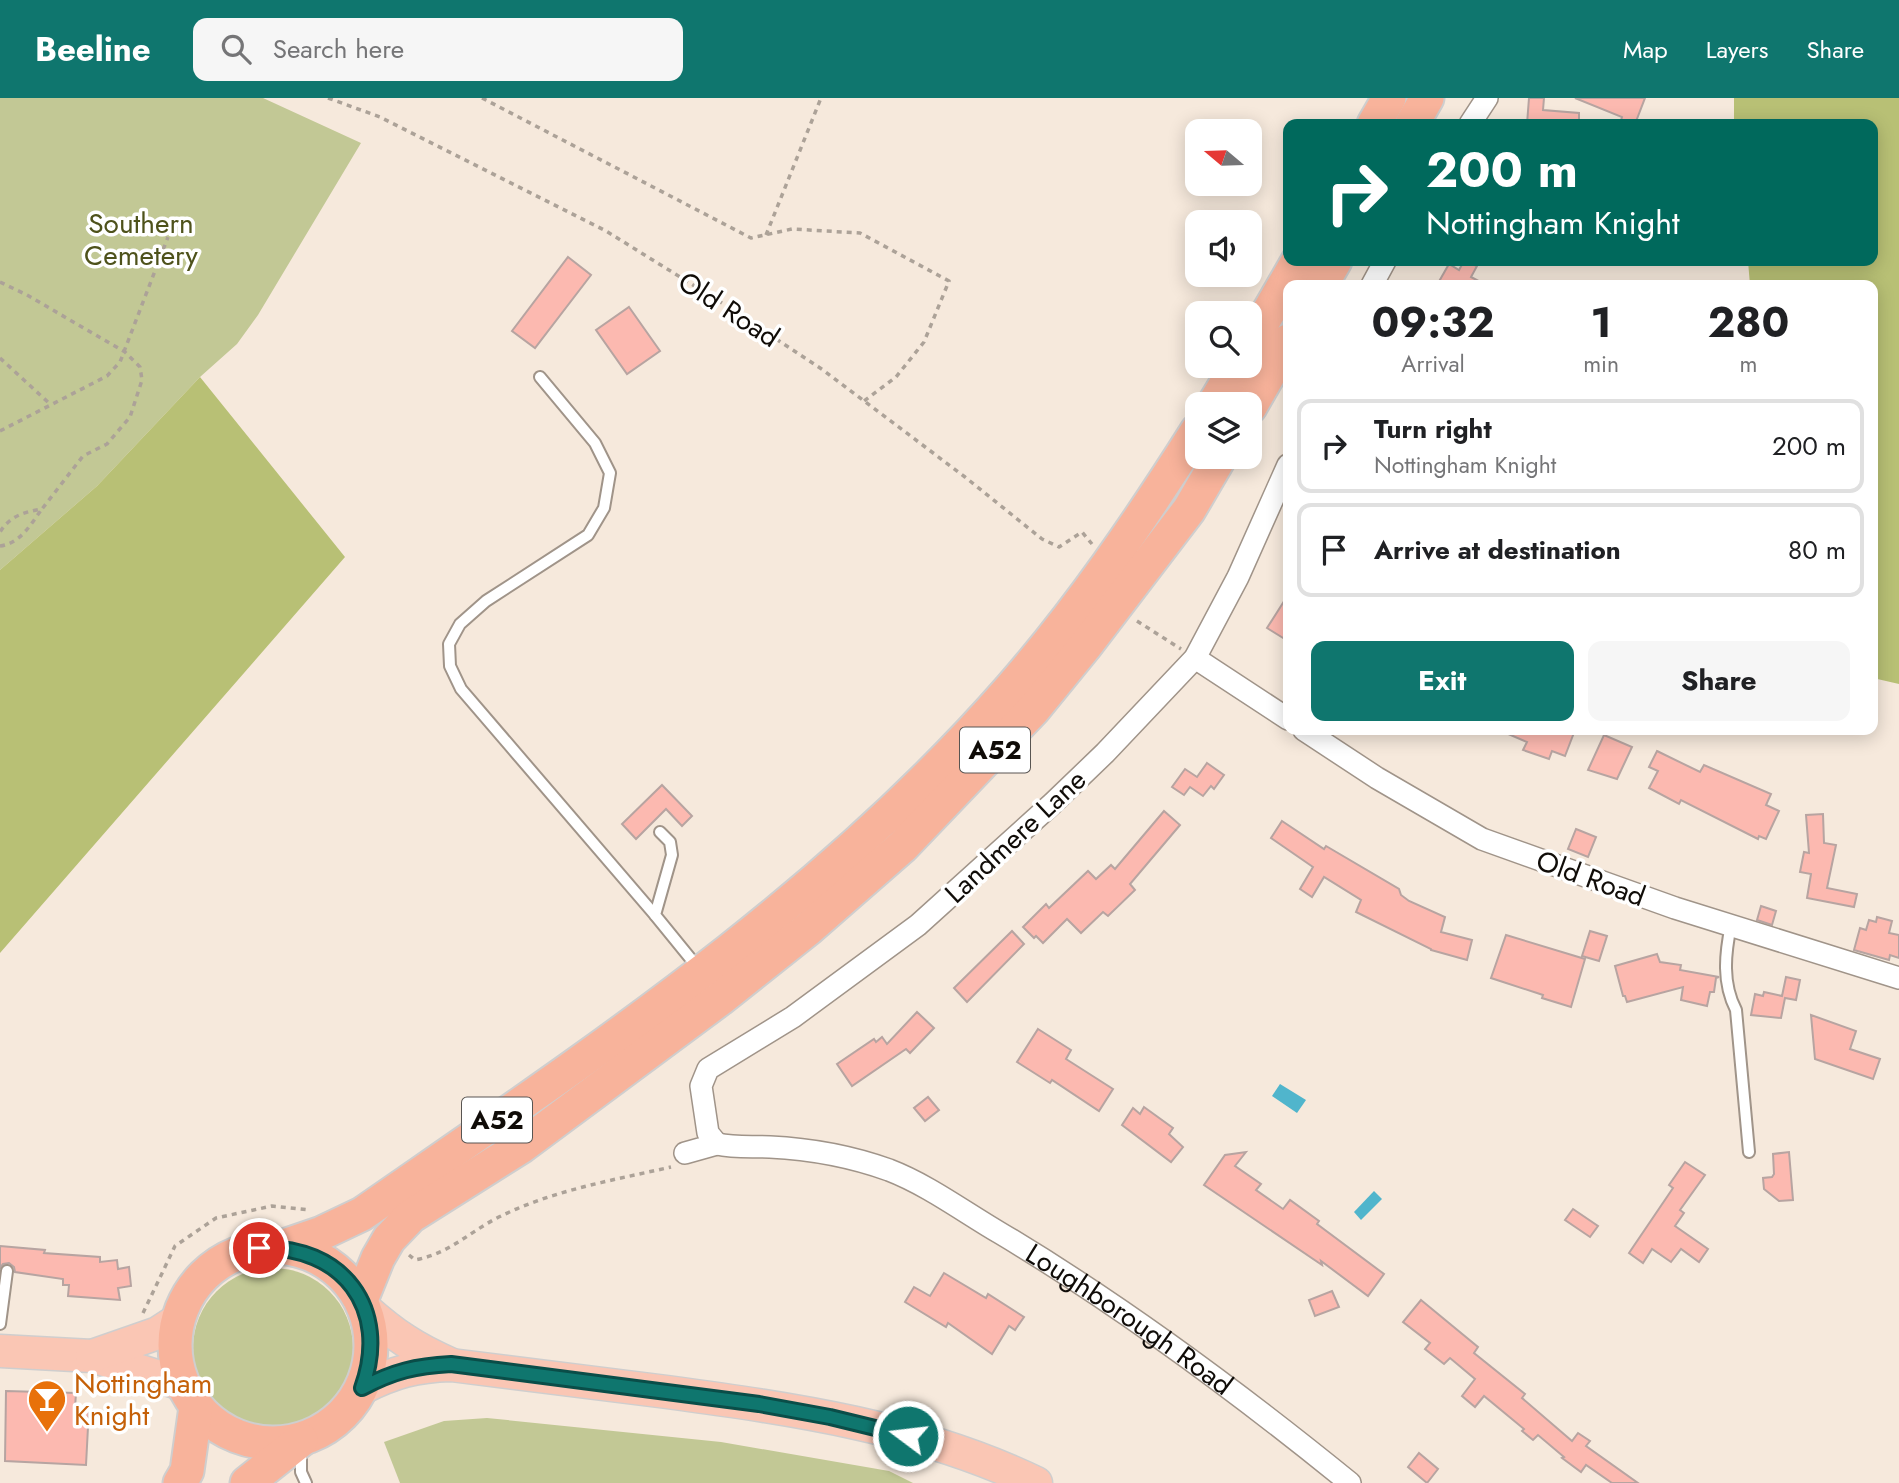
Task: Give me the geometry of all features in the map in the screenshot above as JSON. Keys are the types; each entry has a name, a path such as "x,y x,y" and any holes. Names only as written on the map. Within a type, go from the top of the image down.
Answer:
{"highway":[{"path":"1377,119 1389,98"},
{"path":"1415,119 1427,98"},
{"path":"1262,323 1283,287"},
{"path":"1259,392 1283,350"},
{"name":"A52","path":"281,1247 323,1233 362,1214 703,974 786,906 880,822 1009,691 1103,572 1185,449"},
{"name":"A52","path":"363,1305 378,1258 390,1239 411,1216 522,1146 720,999 808,929 903,846 1033,710 1189,510 1213,469"},
{"name":"A52","path":"180,1483 187,1471 189,1395 175,1352 178,1320 186,1298 199,1280 216,1265 236,1254 259,1248 281,1247 306,1252 328,1263 347,1280 363,1305 372,1340 371,1357 362,1388 337,1420 320,1432 301,1440 278,1444 255,1442 232,1435 213,1423 189,1395"},
{"name":"A52","path":"247,1483 301,1440"}],"main road":[{"path":"363,1305 400,1339 419,1351 451,1364"},
{"path":"92,1356 158,1333 178,1320"},
{"path":"0,1351 92,1356 189,1395"},
{"path":"362,1388 390,1374 410,1368 451,1364 759,1404 887,1430 950,1449 1035,1483"}],"street":[{"path":"1473,119 1487,98"},
{"name":"Landmere Lane","path":"717,1144 708,1133 701,1086 708,1069 793,1017 918,925 1105,753 1195,657 1238,578 1283,477"},
{"path":"1195,657 1283,716"},
{"name":"Old Road","path":"1312,735 1377,778 1482,839 1675,908 1899,978"},
{"path":"685,1153 717,1144"},
{"name":"Loughborough Road","path":"717,1144 833,1153 898,1174 1027,1249 1138,1321 1257,1408 1350,1483"}],"lane":[{"path":"540,377 595,443 610,473 604,508 588,535 486,601 460,624 449,644 450,666 461,689 703,974"},
{"path":"655,915 672,855 670,842 660,832"},
{"path":"1731,925 1725,954 1726,968 1729,995 1736,1010 1749,1152"},
{"path":"0,1324 7,1271"},
{"path":"301,1440 301,1472 306,1483"}],"path":[{"name":"Old Road","path":"328,98 380,117 606,231 823,370 1042,539 1059,547 1082,532 1096,547"},
{"path":"482,98 751,238 792,229 860,233 949,281 924,342 896,377 864,401"},
{"path":"766,235 821,98"},
{"path":"0,432 107,376 120,362 168,237"},
{"path":"0,282 125,352 140,367 142,380 130,417 107,444 83,456 23,535 9,545 0,546"},
{"path":"0,358 50,404"},
{"path":"0,532 6,523 24,512 42,509"},
{"path":"1135,621 1195,657"}],"green space":[{"name":"Southern Cemetery","path":"0,98 263,98 361,143 258,315 237,344 200,377 97,486 0,570"},
{"path":"1734,98 1899,98 1899,684 1878,679 1878,280 1750,280 1748,266 1878,266 1878,119 1734,119"},
{"path":"200,377 345,557 0,953 0,570 97,486"},
{"path":"273,1268 304,1274 330,1291 347,1317 353,1348 347,1379 330,1405 304,1422 273,1428 242,1422 216,1405 199,1379 193,1348 199,1317 216,1291 242,1274"},
{"path":"487,1418 721,1442 889,1471 913,1483 400,1483 384,1442 444,1421"}],"water":[{"path":"1280,1084 1306,1100 1297,1113 1272,1096"},
{"path":"1374,1191 1382,1199 1361,1220 1354,1212"}],"building":[{"path":"1529,98 1544,98 1543,110 1579,113 1579,119 1527,119"},
{"path":"1575,98 1645,98 1637,119 1622,117"},
{"path":"568,257 591,275 535,348 512,331"},
{"path":"1448,266 1459,270 1461,266 1477,266 1471,277 1477,280 1440,280"},
{"path":"629,307 660,351 627,374 596,330"},
{"path":"1283,603 1283,638 1267,628"},
{"path":"1511,735 1573,735 1565,756 1552,751 1549,759 1523,750 1527,742"},
{"path":"1604,735 1632,747 1617,779 1588,770"},
{"path":"1657,751 1700,772 1704,765 1771,794 1766,805 1779,811 1766,839 1759,836 1758,839 1681,800 1679,804 1649,788 1658,771 1649,767"},
{"path":"1207,763 1224,775 1214,789 1211,786 1203,796 1190,787 1184,795 1172,787 1185,769 1197,777"},
{"path":"662,785 692,816 682,826 666,809 636,839 622,824"},
{"path":"1164,811 1180,825 1130,884 1135,890 1108,916 1103,912 1081,933 1067,919 1043,943 1023,927 1046,904 1049,908 1088,871 1096,879 1111,865 1115,869"},
{"path":"1823,814 1824,843 1836,845 1827,888 1857,894 1854,907 1807,898 1811,874 1800,872 1804,852 1809,853 1806,815"},
{"path":"1282,821 1324,849 1326,846 1399,889 1401,895 1409,901 1445,917 1441,932 1472,940 1467,960 1431,950 1356,912 1361,900 1324,877 1312,897 1300,889 1313,867 1271,838"},
{"path":"1576,829 1596,837 1588,857 1568,849"},
{"path":"1761,906 1776,911 1772,925 1757,920"},
{"path":"1877,917 1892,921 1889,933 1899,935 1899,958 1890,955 1889,960 1854,950 1860,928 1866,930 1869,920 1876,922"},
{"path":"1012,931 1024,944 967,1002 954,988"},
{"path":"1590,931 1607,936 1599,961 1582,956"},
{"path":"1506,935 1585,959 1571,1007 1491,978"},
{"path":"1657,954 1660,962 1681,965 1680,970 1719,977 1716,978 1714,992 1710,992 1707,1006 1681,1000 1683,987 1627,1002 1615,966"},
{"path":"1786,977 1800,980 1796,1000 1785,998 1781,1018 1751,1015 1755,994 1763,996 1764,992 1782,996"},
{"path":"917,1012 934,1028 910,1053 906,1049 852,1086 837,1064 874,1039 876,1042 882,1037 887,1044"},
{"path":"1811,1015 1856,1031 1850,1049 1880,1059 1873,1079 1815,1059"},
{"path":"1038,1029 1071,1050 1066,1059 1113,1089 1099,1111 1052,1080 1050,1083 1017,1062"},
{"path":"928,1097 939,1110 925,1121 914,1108"},
{"path":"1144,1107 1173,1128 1169,1134 1183,1147 1171,1162 1122,1125 1133,1108 1140,1114"},
{"path":"1246,1152 1235,1166 1261,1184 1256,1190 1283,1209 1290,1200 1319,1221 1317,1224 1384,1274 1368,1296 1321,1261 1322,1265 1204,1185 1225,1155"},
{"path":"1789,1152 1793,1200 1779,1201 1764,1189 1763,1178 1772,1177 1774,1174 1773,1154"},
{"path":"1685,1162 1705,1175 1680,1210 1684,1213 1675,1226 1708,1249 1699,1262 1681,1249 1671,1262 1652,1249 1643,1263 1629,1253 1673,1188 1669,1185"},
{"path":"1573,1209 1598,1226 1590,1237 1565,1220"},
{"path":"0,1246 45,1250 44,1253 100,1257 100,1262 117,1260 118,1269 129,1267 131,1286 118,1288 120,1300 68,1296 69,1285 63,1285 63,1279 15,1272 9,1263 0,1268"},
{"path":"944,1273 986,1298 988,1294 1024,1317 1015,1330 1009,1326 992,1354 948,1323 946,1327 905,1302 914,1287 930,1296"},
{"path":"1332,1291 1339,1307 1315,1316 1309,1300"},
{"path":"1421,1300 1478,1347 1474,1353 1525,1394 1522,1398 1572,1441 1578,1433 1590,1441 1586,1446 1638,1483 1612,1483 1586,1465 1581,1472 1538,1435 1533,1440 1522,1431 1524,1429 1484,1396 1475,1407 1462,1396 1475,1379 1450,1358 1444,1364 1425,1349 1430,1343 1403,1322"},
{"name":"Nottingham Knight","path":"6,1391 76,1393 75,1408 89,1408 86,1465 5,1461"},
{"path":"1419,1453 1438,1469 1427,1483 1408,1467"}],"place":[{"name":"Nottingham Knight","path":"47,1433"}],"route":[{"path":"259,1248 281,1247 306,1252 328,1263 347,1280 365,1309 372,1340 368,1373 362,1388 390,1374 420,1366 451,1364 759,1404 830,1417 908,1436"}]}
